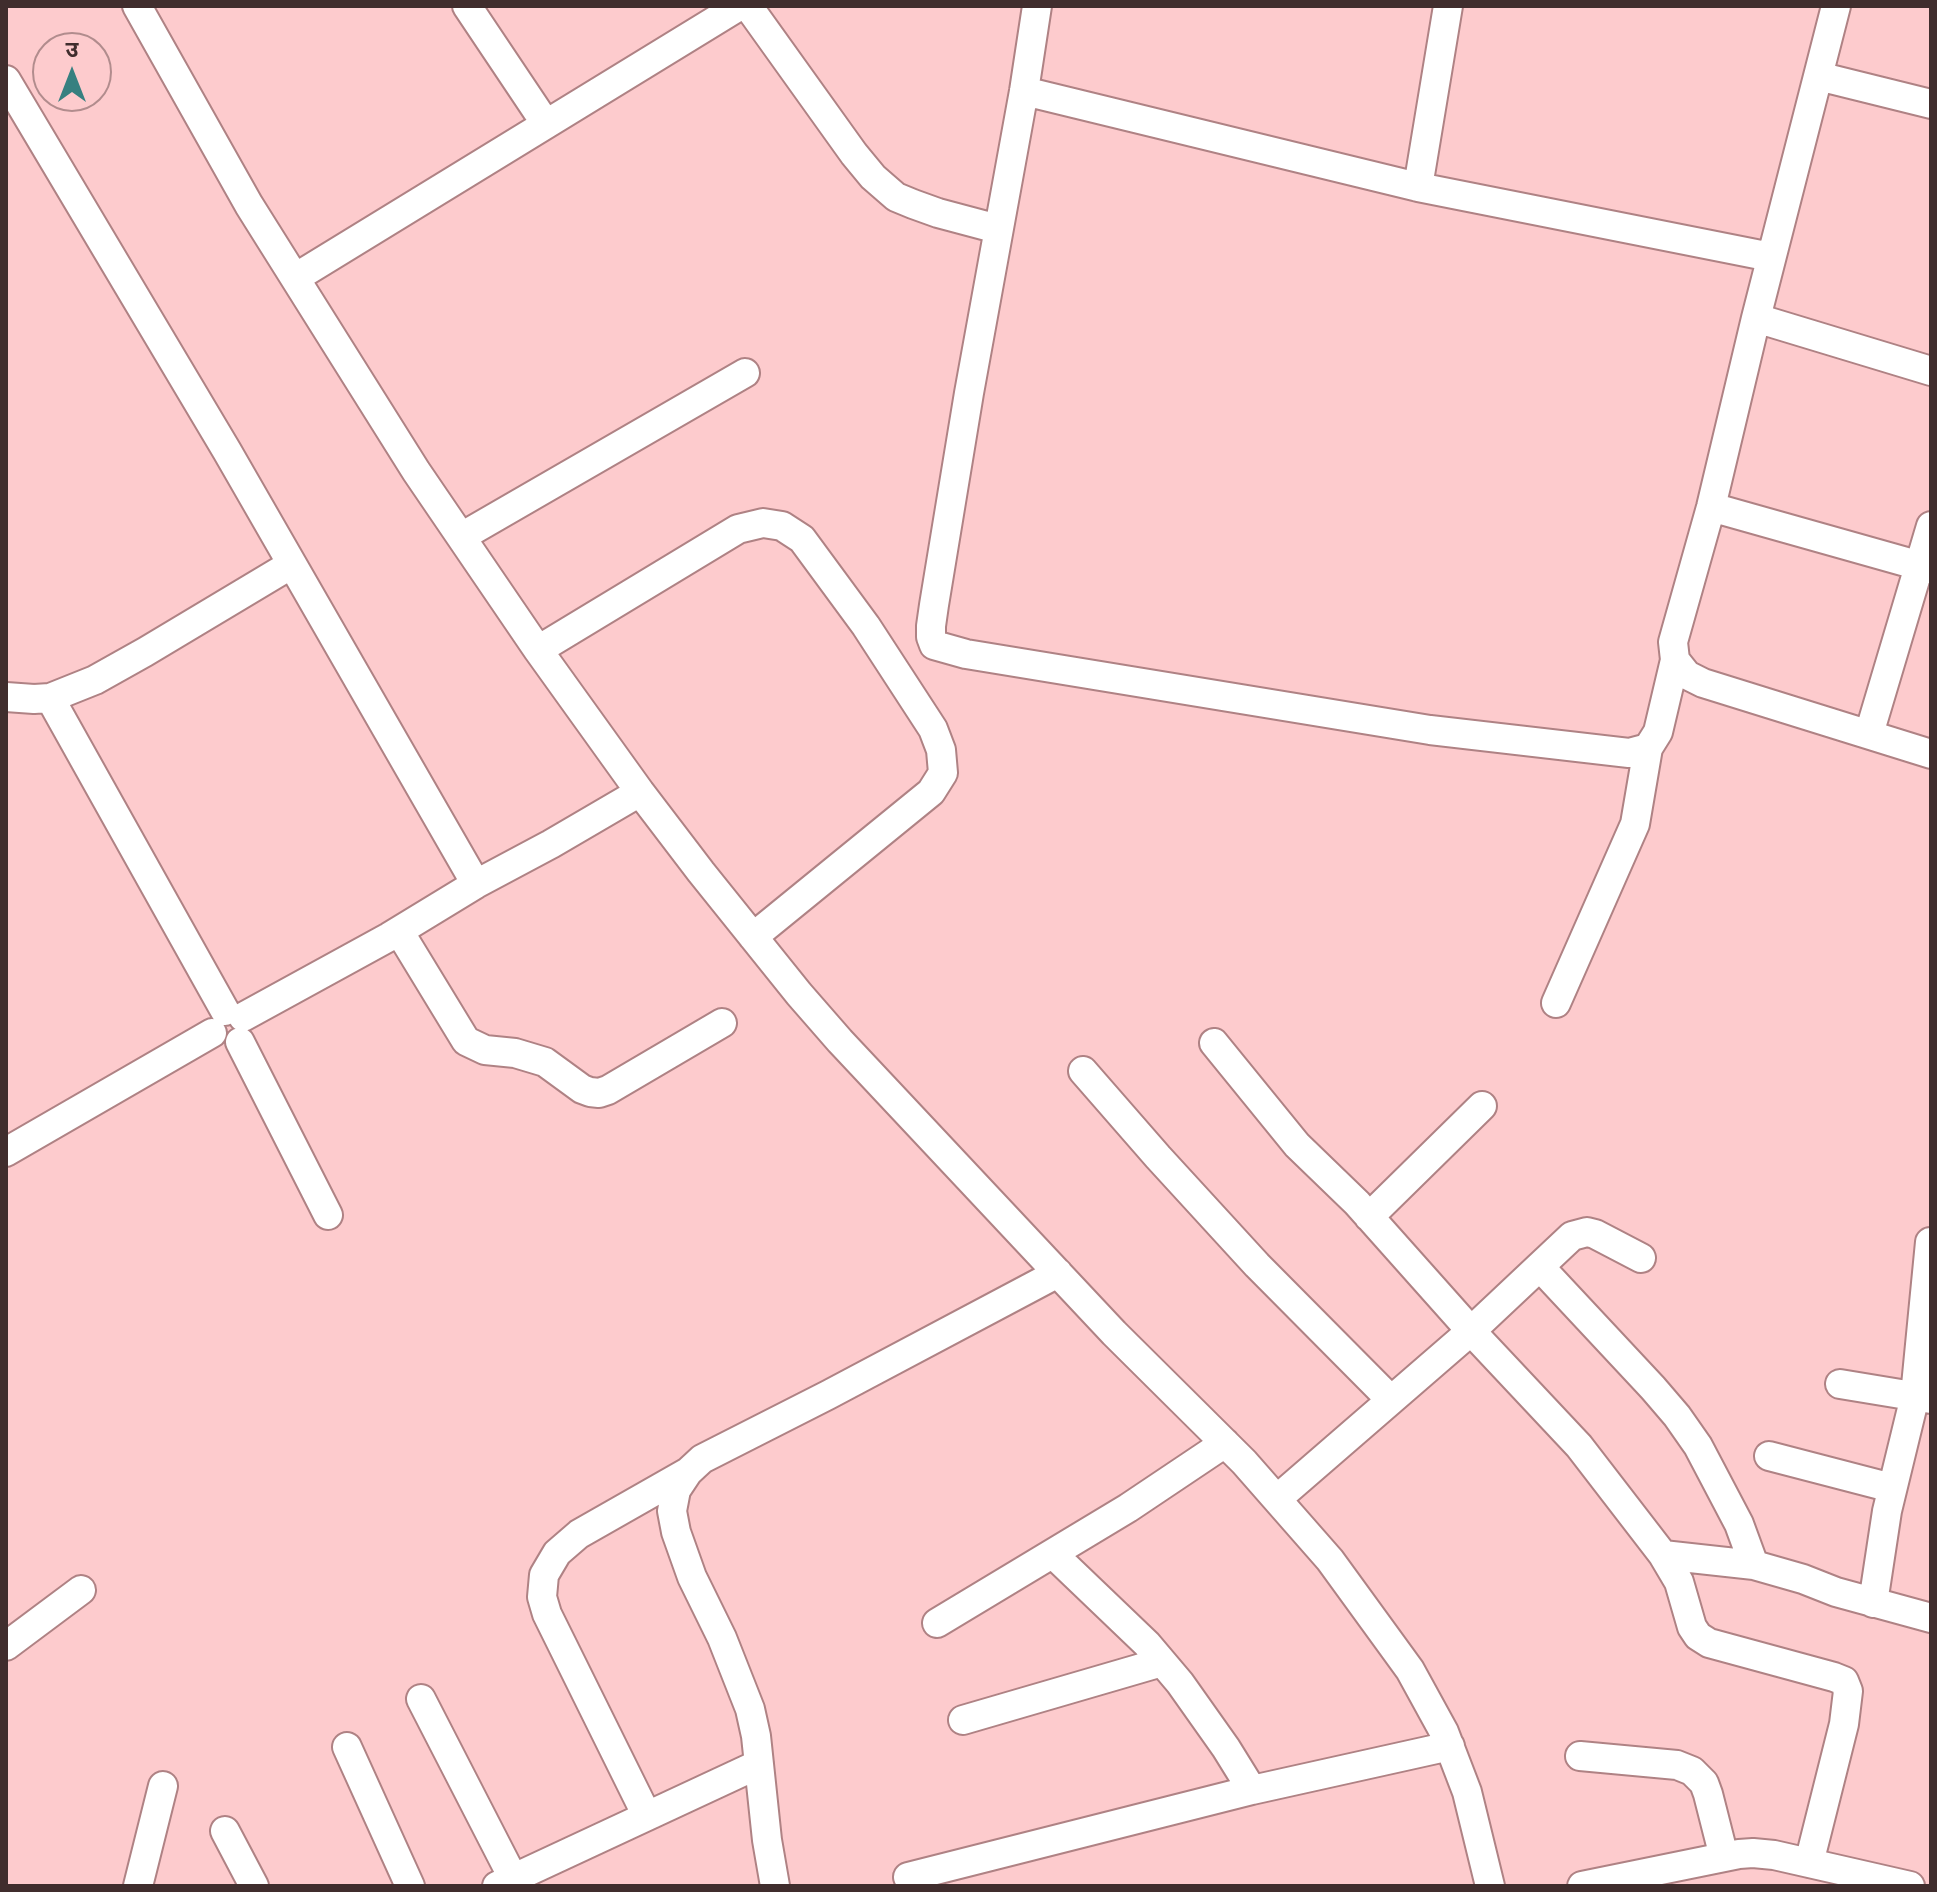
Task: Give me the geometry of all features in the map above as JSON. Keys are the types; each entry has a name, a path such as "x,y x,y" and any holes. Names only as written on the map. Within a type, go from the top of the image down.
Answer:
{"street":[{"path":"137,6 249,205 416,471 640,792 753,937 840,1041 1114,1333 1277,1499 1330,1560 1410,1670 1444,1732 1467,1792 1485,1885"},
{"path":"467,6 546,124"},
{"path":"295,278 739,6"},
{"path":"748,6 873,177 896,197 938,213 998,229"},
{"path":"934,645 931,637 934,605 1037,6"},
{"path":"1418,187 1448,6"},
{"path":"1556,1003 1635,824 1648,748 1658,732 1675,660 1673,642 1711,507 1836,6"},
{"path":"1818,76 1931,104"},
{"path":"6,80 220,439 476,884"},
{"path":"1024,91 1418,187 1771,257"},
{"path":"1756,318 1931,371"},
{"path":"461,537 745,373"},
{"path":"1711,507 1926,568"},
{"path":"538,650 738,529 763,523 782,526 802,539 866,626 933,729 941,750 943,773 931,792 753,937"},
{"path":"1869,734 1926,568 1931,526"},
{"path":"6,697 50,698 95,680 292,564"},
{"path":"889,662 934,645 966,654 1430,730 1629,753 1648,748"},
{"path":"1675,660 1687,675 1703,683 1931,754"},
{"path":"50,698 230,1026 328,1215"},
{"path":"6,1152 640,792"},
{"path":"399,931 466,1041 485,1050 515,1053 545,1062 590,1092 608,1090 722,1023"},
{"path":"1214,1043 1297,1145 1369,1217 1579,1446 1663,1555 1679,1582 1692,1627 1698,1636 1709,1643 1844,1681 1848,1691 1844,1724 1809,1863"},
{"path":"1083,1071 1257,1265 1391,1400"},
{"path":"1369,1217 1482,1106"},
{"path":"1277,1499 1471,1331 1572,1236 1587,1232 1595,1234 1641,1258"},
{"path":"1873,1603 1892,1488 1923,1398 1930,1242"},
{"path":"1540,1267 1677,1416 1698,1446 1732,1511 1754,1565"},
{"path":"647,1816 547,1614 542,1597 544,1575 557,1553 579,1534 688,1472 702,1459 1058,1273"},
{"path":"1840,1384 1923,1398"},
{"path":"937,1623 1128,1508 1225,1443"},
{"path":"1769,1456 1892,1488"},
{"path":"688,1472 676,1490 672,1511 676,1532 692,1577 722,1638 750,1709 775,1886"},
{"path":"1053,1554 1147,1644 1180,1683 1252,1790"},
{"path":"1663,1555 1754,1565 1931,1618"},
{"path":"6,1646 81,1590"},
{"path":"963,1720 1162,1662"},
{"path":"421,1699 505,1882 759,1764"},
{"path":"908,1877 1252,1790 1450,1746"},
{"path":"347,1747 410,1886"},
{"path":"1580,1756 1677,1765 1692,1771 1704,1783 1724,1857"},
{"path":"138,1886 163,1786"},
{"path":"225,1831 254,1886"},
{"path":"1582,1886 1753,1853 1899,1885"}]}
